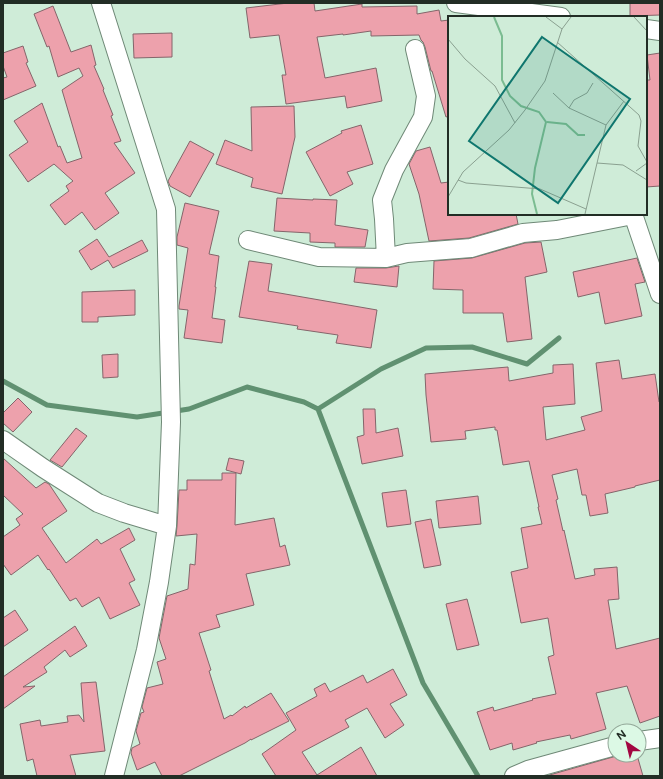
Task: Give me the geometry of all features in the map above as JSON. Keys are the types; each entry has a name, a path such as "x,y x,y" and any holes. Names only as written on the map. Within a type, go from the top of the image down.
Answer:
{"street":[{"path":"101,3 166,209 171,422 167,526 159,582 146,650 114,776"},
{"path":"456,3 554,16"},
{"path":"647,29 660,31"},
{"path":"386,258 382,200 394,170 423,117 426,96 415,49"},
{"path":"248,240 319,257 386,258 407,252 471,248 523,233 557,230 628,215"},
{"path":"633,215 660,294"},
{"path":"3,440 43,468 98,503 124,513 167,526"},
{"path":"647,740 660,738"},
{"path":"521,773 607,747"}],"building":[{"path":"288,3 314,3 315,11 362,4 362,7 417,6 417,14 439,10 441,21 448,20 448,116 446,117 425,47 419,35 371,36 371,31 317,37 325,78 376,68 382,101 347,108 345,96 286,104 282,75 286,75 279,35 250,38 246,8"},
{"path":"630,3 660,3 660,15 630,16"},
{"path":"53,6 71,52 91,45 96,65 94,66 104,89 103,90 113,115 111,116 121,141 114,143 135,173 105,193 119,213 95,230 82,212 65,225 50,205 69,191 66,186 73,181 54,164 28,182 9,155 28,142 14,121 42,103 58,147 60,146 67,163 82,158 62,90 83,76 79,68 58,77 49,46 47,47 34,14"},
{"path":"172,33 172,57 134,58 133,34"},
{"path":"23,46 28,62 26,63 36,86 3,100 3,78 7,77 3,66 3,53"},
{"path":"660,53 660,186 647,187 647,80 650,80 647,55"},
{"path":"294,106 295,137 282,194 251,187 253,178 216,164 225,140 252,151 251,107"},
{"path":"361,125 373,164 347,172 353,184 330,196 306,152 342,133 341,131"},
{"path":"190,141 214,154 190,197 170,186 168,181"},
{"path":"430,147 441,183 448,182 448,215 516,215 518,224 469,238 429,241 419,194 409,164 416,151"},
{"path":"277,198 337,200 335,225 368,230 365,247 335,247 335,243 310,242 310,233 274,231"},
{"path":"185,203 219,211 209,254 219,256 212,318 225,320 222,343 184,338 188,310 179,309 179,306 188,248 177,245 177,237"},
{"path":"97,239 109,257 142,240 148,251 113,268 108,260 91,270 79,251"},
{"path":"541,242 547,272 525,277 532,339 507,342 503,313 463,313 463,290 433,289 434,261 472,258 525,243"},
{"path":"637,258 645,282 635,284 642,316 605,324 599,292 578,297 573,272"},
{"path":"249,261 272,264 268,291 377,310 371,348 336,343 338,335 297,329 298,326 239,317"},
{"path":"399,266 397,287 354,282 356,268 386,268"},
{"path":"135,290 135,315 98,317 98,322 82,322 82,292"},
{"path":"118,354 118,377 103,378 102,355"},
{"path":"619,360 622,379 655,374 660,402 660,480 605,494 608,513 590,516 586,495 582,495 577,469 552,475 558,499 556,500 575,579 595,575 594,569 617,567 619,599 608,600 616,649 660,638 660,716 640,723 627,686 596,693 606,729 571,739 570,735 536,742 537,743 513,750 512,743 490,750 477,712 493,707 494,711 533,700 532,699 556,694 548,657 554,655 548,618 521,623 511,572 528,568 521,528 542,524 529,461 503,465 497,430 495,430 495,427 465,431 466,439 431,442 425,374 508,367 509,381 553,373 553,365 573,364 575,404 543,407 546,440 585,430 581,417 602,411 596,363"},
{"path":"18,398 32,412 13,432 3,423 3,413"},
{"path":"363,409 375,409 376,433 398,428 403,456 362,464 357,437 364,435"},
{"path":"76,428 87,436 62,467 50,460"},
{"path":"3,458 36,488 45,482 49,484 67,511 42,528 66,563 97,539 101,544 129,528 135,540 120,549 135,580 129,583 140,605 110,619 99,597 82,607 76,598 70,601 38,555 11,575 3,564 3,537 20,525 16,519 23,514 3,495"},
{"path":"229,458 244,461 241,474 226,470"},
{"path":"222,473 236,473 235,525 274,518 280,547 285,545 290,565 246,574 254,605 216,615 220,627 199,633 211,670 209,671 224,719 231,715 232,716 245,706 246,708 271,693 289,721 179,776 162,776 155,762 137,770 131,753 132,748 140,744 136,731 141,713 144,712 142,707 147,688 163,684 157,662 166,659 159,638 167,596 188,589 190,564 195,565 197,534 176,536 179,490 187,490 187,480 222,480"},
{"path":"406,490 411,524 387,527 382,493"},
{"path":"478,496 481,524 439,528 436,501"},
{"path":"431,519 441,565 424,568 415,522"},
{"path":"467,599 479,645 457,650 446,604"},
{"path":"15,610 28,630 3,647 3,618"},
{"path":"75,626 87,646 70,657 65,650 44,667 47,672 23,687 35,686 3,709 3,677"},
{"path":"393,669 407,695 390,704 404,725 385,738 367,708 345,720 349,727 302,752 317,775 361,747 377,776 276,776 262,754 296,730 286,713 317,696 314,689 325,683 330,692 363,675 367,683"},
{"path":"96,682 105,751 70,755 76,776 37,776 33,759 27,761 20,724 40,720 41,726 68,722 67,716 79,715 84,722 81,683"},
{"path":"607,759 607,763 639,763 643,776 546,776"}],"waterway":[{"path":"318,409 381,369 426,348 472,347 527,364 559,338"},
{"path":"3,381 47,405 137,417 189,409 247,387 304,402 318,409 423,683 478,776"}]}
